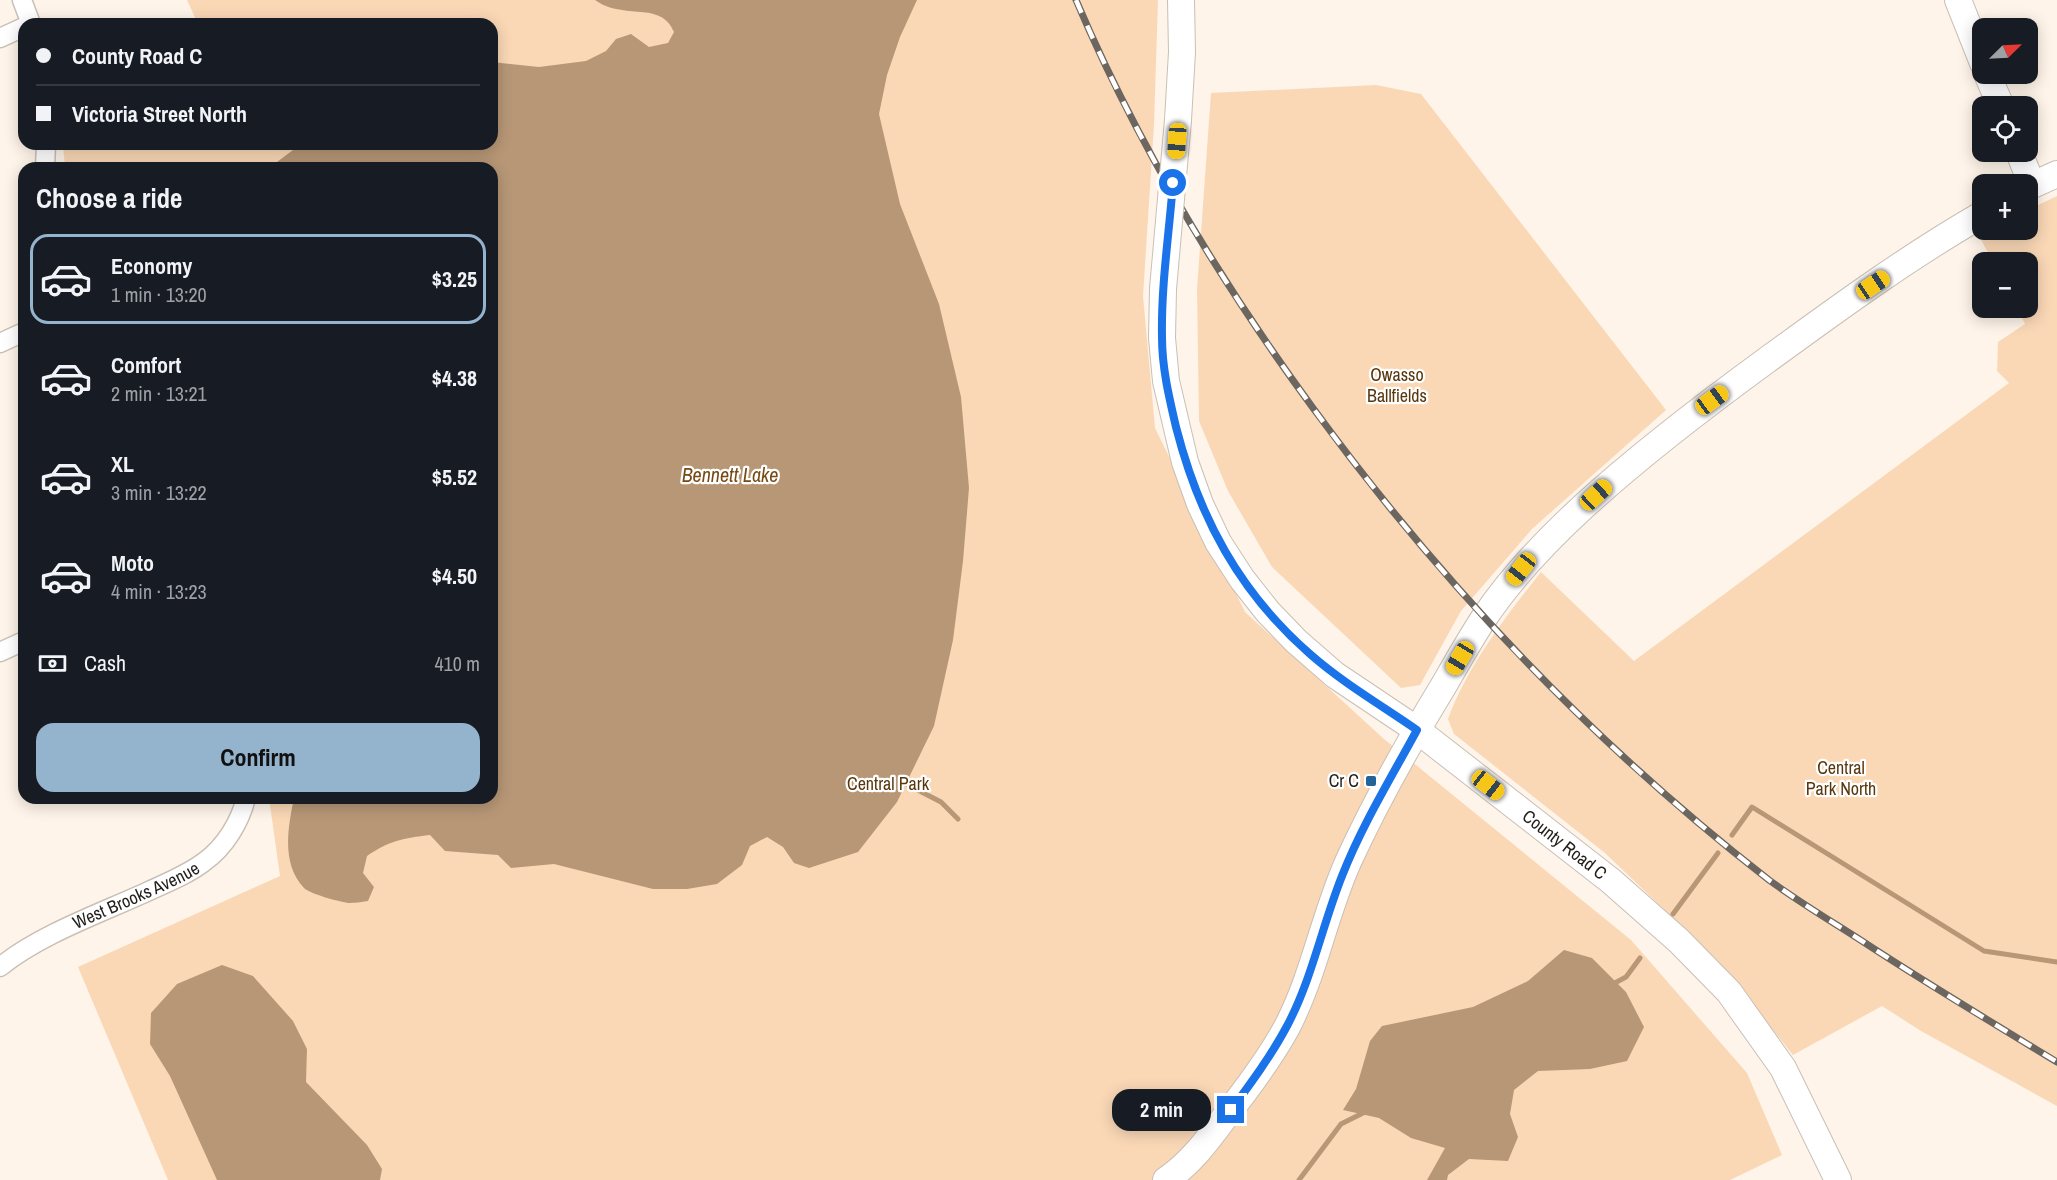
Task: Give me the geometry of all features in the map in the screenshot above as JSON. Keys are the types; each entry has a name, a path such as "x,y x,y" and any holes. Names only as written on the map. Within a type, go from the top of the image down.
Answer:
{"street":[{"path":"22,0 28,18"},
{"name":"County Road C","path":"1181,0 1182,52 1163,290 1162,338 1166,381 1185,462 1200,504 1218,542 1242,579 1268,612 1296,641 1335,675 1417,730 1611,881 1679,941 1729,992 1783,1068 1838,1180"},
{"path":"1958,0 1972,35"},
{"path":"0,38 18,30"},
{"path":"2038,182 2057,174"},
{"path":"1166,1180 1200,1150 1260,1071 1288,1025 1315,958 1342,876 1364,828 1417,730 1484,618 1521,569 1550,538 1627,466 1695,412 1819,322 1972,220"},
{"path":"0,343 18,335"},
{"path":"0,652 18,643"},
{"name":"West Brooks Avenue","path":"0,967 36,943 181,876 205,861 222,845 235,826 244,804"}],"green space":[{"name":"Central Park","path":"187,0 1158,0 1154,125 1143,296 1155,428 1245,612 1384,739 1631,940 1747,1073 1782,1155 1730,1180 168,1180 78,967 280,876 270,804 498,804 498,162 64,162 64,150 498,150 498,18 195,18"},
{"name":"Owasso Ballfields","path":"1376,85 1421,94 1666,410 1532,529 1461,611 1420,685 1401,688 1272,567 1228,491 1199,421 1197,289 1211,93"},
{"name":"Central Park North","path":"2057,196 2057,1106 1921,1031 1882,1006 1793,1055 1717,960 1605,853 1454,734 1448,719 1477,660 1541,572 1634,661 2009,383 1997,371 1998,342 2025,324 2022,318 2038,318 2038,252 1988,252 1981,240 2038,240 2038,205"}],"water":[{"name":"Bennett Lake","path":"595,0 917,0 900,37 887,75 879,114 900,204 939,304 961,397 969,488 953,640 934,726 897,802 858,852 809,868 794,863 783,847 767,837 750,846 742,865 717,884 687,889 653,889 554,864 511,868 498,855 445,851 430,835 397,841 367,856 363,873 374,887 368,901 349,903 312,893 304,888 297,878 289,857 288,833 293,804 498,804 498,162 277,162 293,150 498,150 498,63 539,67 586,61 606,51 616,39 631,34 649,47 668,43 674,32 668,22 660,16 606,6"},
{"path":"1564,950 1592,958 1626,992 1644,1027 1627,1061 1590,1069 1538,1071 1514,1090 1510,1114 1518,1137 1508,1161 1469,1159 1448,1175 1447,1180 1427,1180 1445,1148 1411,1138 1379,1118 1343,1110 1356,1089 1370,1041 1382,1026 1473,1007 1528,981"},
{"path":"222,965 253,976 293,1021 307,1049 306,1082 367,1145 382,1169 380,1180 217,1180 170,1076 150,1044 151,1013 177,984"}],"waterway":[{"path":"906,784 941,802 958,819"},
{"path":"1732,835 1752,807 1984,951 2057,962"},
{"path":"1673,914 1718,853"},
{"path":"1611,985 1626,977 1640,958"},
{"path":"1299,1180 1341,1124 1365,1112"}],"railway":[{"path":"1076,0 1100,54 1154,160 1213,262 1245,311 1363,474 1415,538 1524,660 1642,774 1769,880 1910,972 2057,1062"}],"place":[{"name":"Cr C","path":"1371,781"}],"route":[{"path":"1173,183 1163,290 1162,338 1166,381 1185,462 1200,504 1218,542 1242,579 1268,612 1296,641 1335,675 1417,730 1364,828 1342,876 1315,958 1288,1025 1260,1071 1231,1110"}]}
